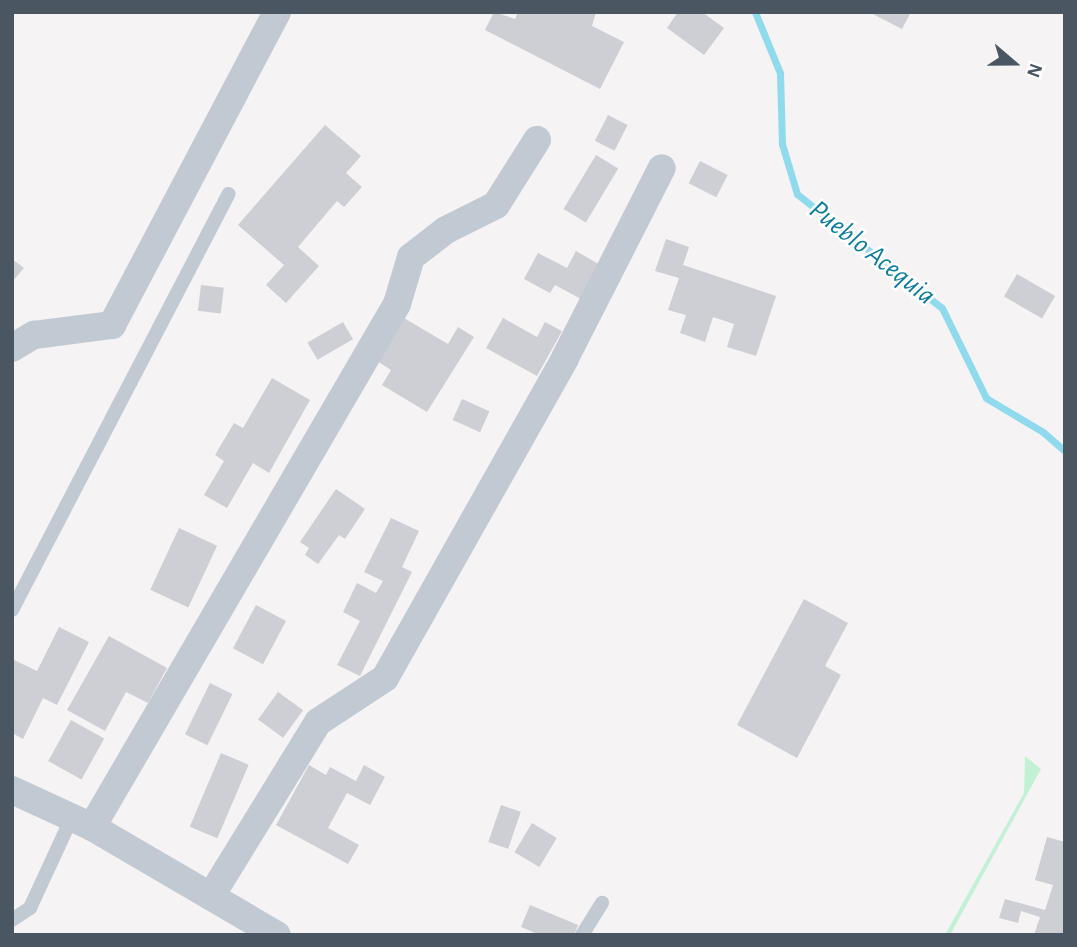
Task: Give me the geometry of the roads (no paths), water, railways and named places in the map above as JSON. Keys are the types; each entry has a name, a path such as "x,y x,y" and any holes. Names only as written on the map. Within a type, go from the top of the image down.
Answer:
{"street":[{"path":"12,348 34,335 113,325 277,12"},
{"path":"82,822 397,304 411,257 446,230 496,205 537,140"},
{"path":"211,896 318,722 386,678 565,358 662,168"},
{"path":"12,789 82,822 277,935"}],"lane":[{"path":"12,610 229,194"},
{"path":"12,920 30,908 82,822"},
{"path":"582,935 602,903"}],"waterway":[{"name":"Pueblo Acequia","path":"755,12 780,73 782,144 797,194 942,308 986,398 1043,432 1065,451"}]}
